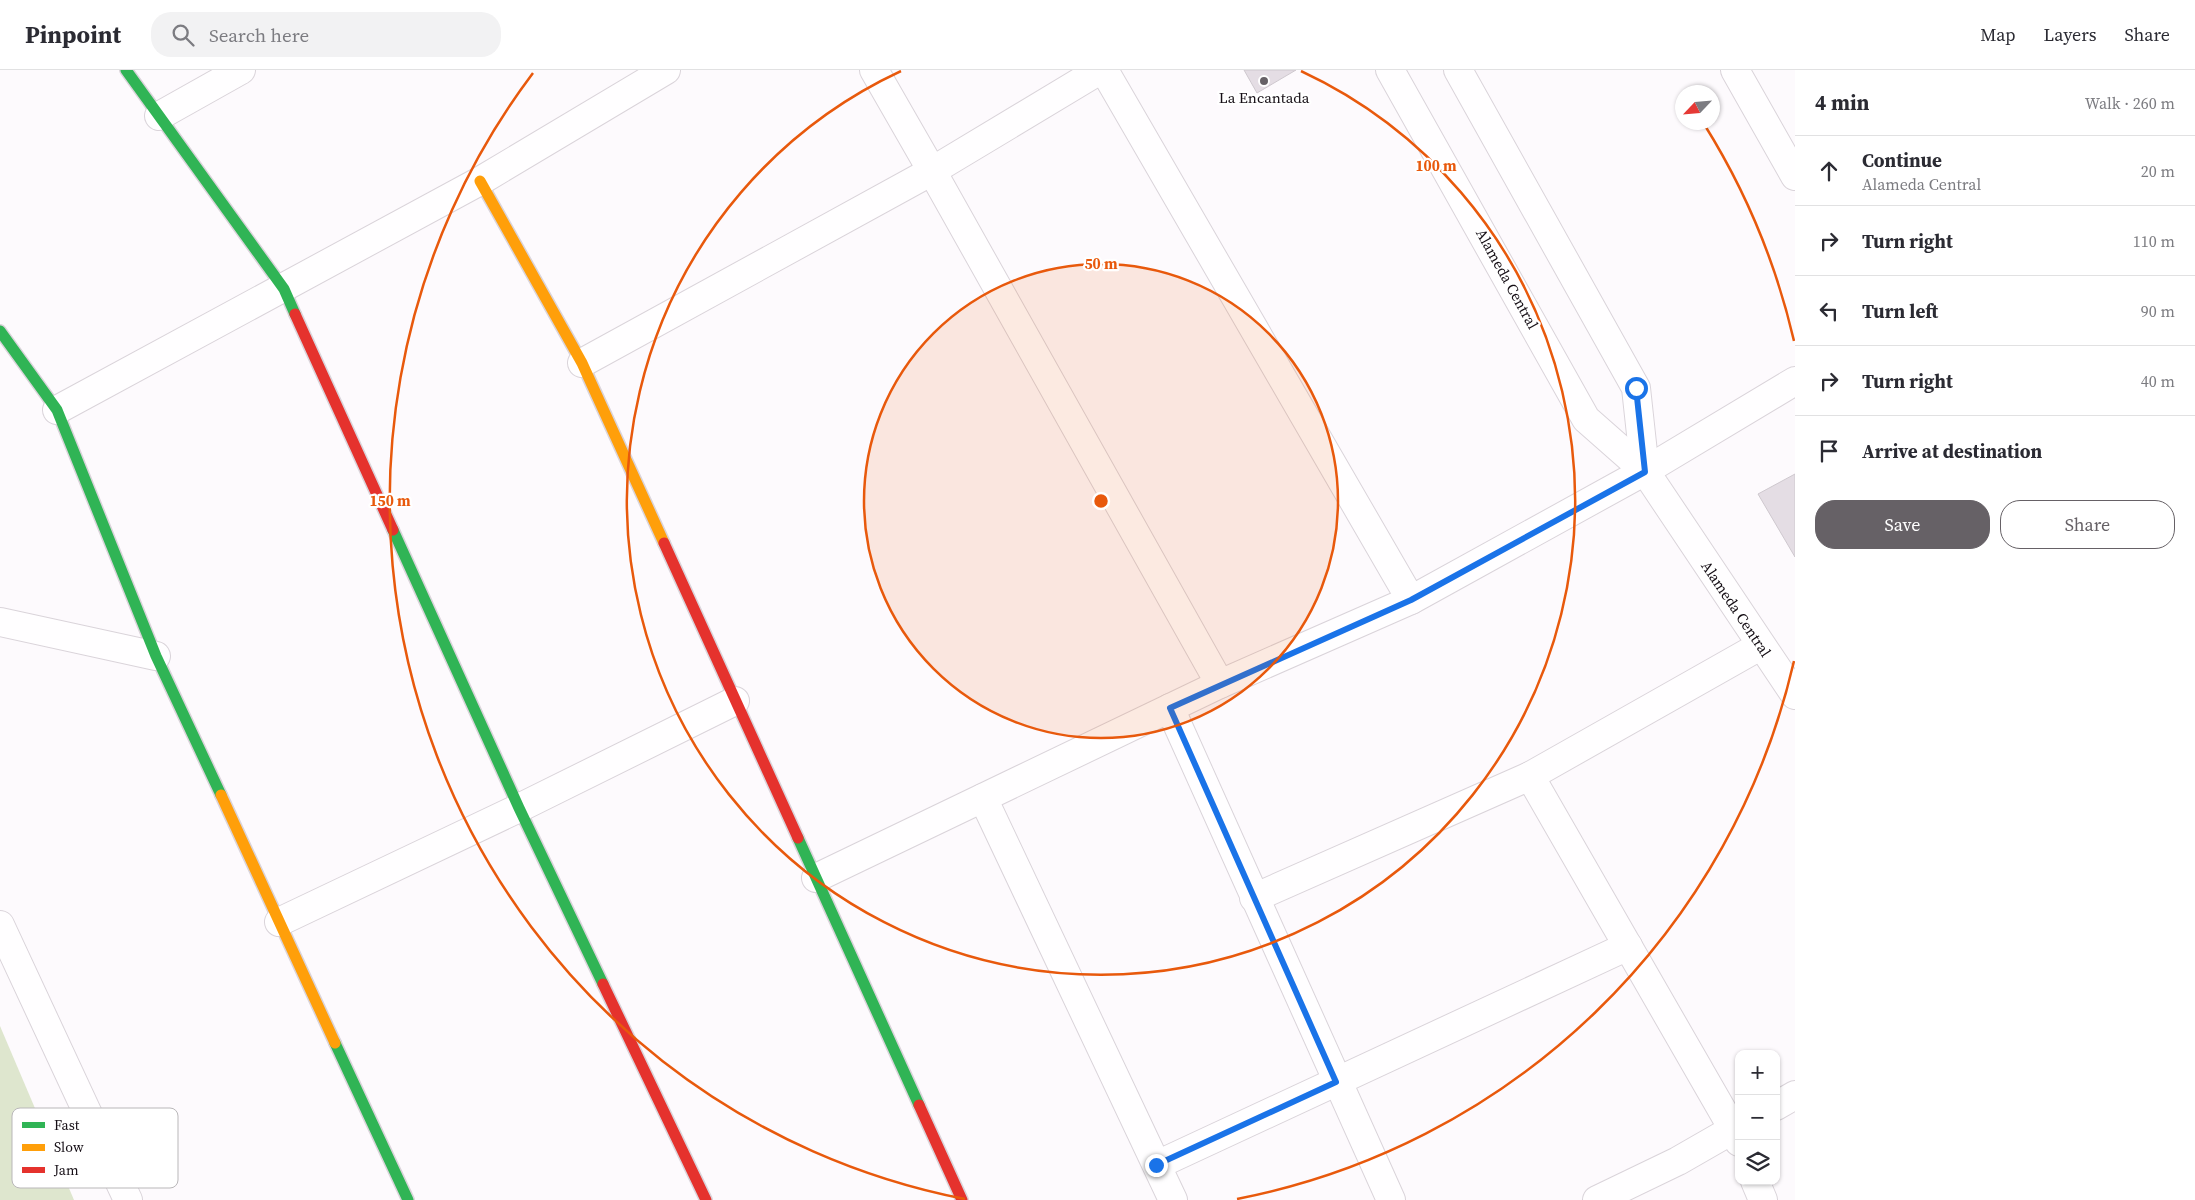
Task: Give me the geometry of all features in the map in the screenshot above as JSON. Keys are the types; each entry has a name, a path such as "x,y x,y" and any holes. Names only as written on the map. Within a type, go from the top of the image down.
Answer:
{"street":[{"path":"126,70 284,289 519,808 706,1200"},
{"path":"159,116 241,70"},
{"path":"57,410 284,289 480,181 666,70"},
{"path":"874,70 1220,684"},
{"path":"582,363 932,171 1100,70"},
{"path":"1104,70 1411,600"},
{"name":"Alameda Central","path":"1390,70 1586,419 1645,472 1760,646 1795,695"},
{"name":"Alameda Central","path":"1458,70 1636,388 1645,472"},
{"path":"1735,70 1791,160"},
{"path":"480,181 582,363 962,1200"},
{"path":"0,331 57,410 156,656 408,1200"},
{"path":"816,878 1220,684 1411,600 1645,472 1795,382"},
{"path":"0,622 156,656"},
{"path":"1254,898 1530,776 1760,646"},
{"path":"279,922 519,808 736,701"},
{"path":"1170,708 1336,1082 1391,1200"},
{"path":"1530,776 1735,1129"},
{"path":"983,798 1173,1200"},
{"path":"0,925 85,1108"},
{"path":"1156,1165 1628,946"},
{"path":"1780,1104 1795,1095"},
{"path":"1598,1200 1735,1133"},
{"path":"1757,1185 1763,1200"},
{"path":"122,1188 128,1200"}],"green space":[{"path":"0,1026 35,1108 12,1108 12,1188 69,1188 74,1200 0,1200"}],"building":[{"name":"La Encantada","path":"1244,70 1296,70 1257,93"},
{"path":"1795,474 1795,557 1758,494"}],"traffic: fast":[{"path":"126,70 284,289 295,314"},
{"path":"0,331 57,410 156,656 221,795"},
{"path":"393,530 519,808 603,984"},
{"path":"798,838 919,1105"},
{"path":"335,1043 408,1200"}],"traffic: slow":[{"path":"480,181 582,363 664,543"},
{"path":"221,795 335,1043"}],"traffic: jam":[{"path":"295,314 393,530"},
{"path":"664,543 798,838"},
{"path":"603,984 706,1200"},
{"path":"919,1105 962,1200"}],"place":[{"name":"La Encantada","path":"1264,81"}],"route":[{"path":"1156,1165 1336,1082 1170,708 1411,600 1645,472 1636,388"}]}
